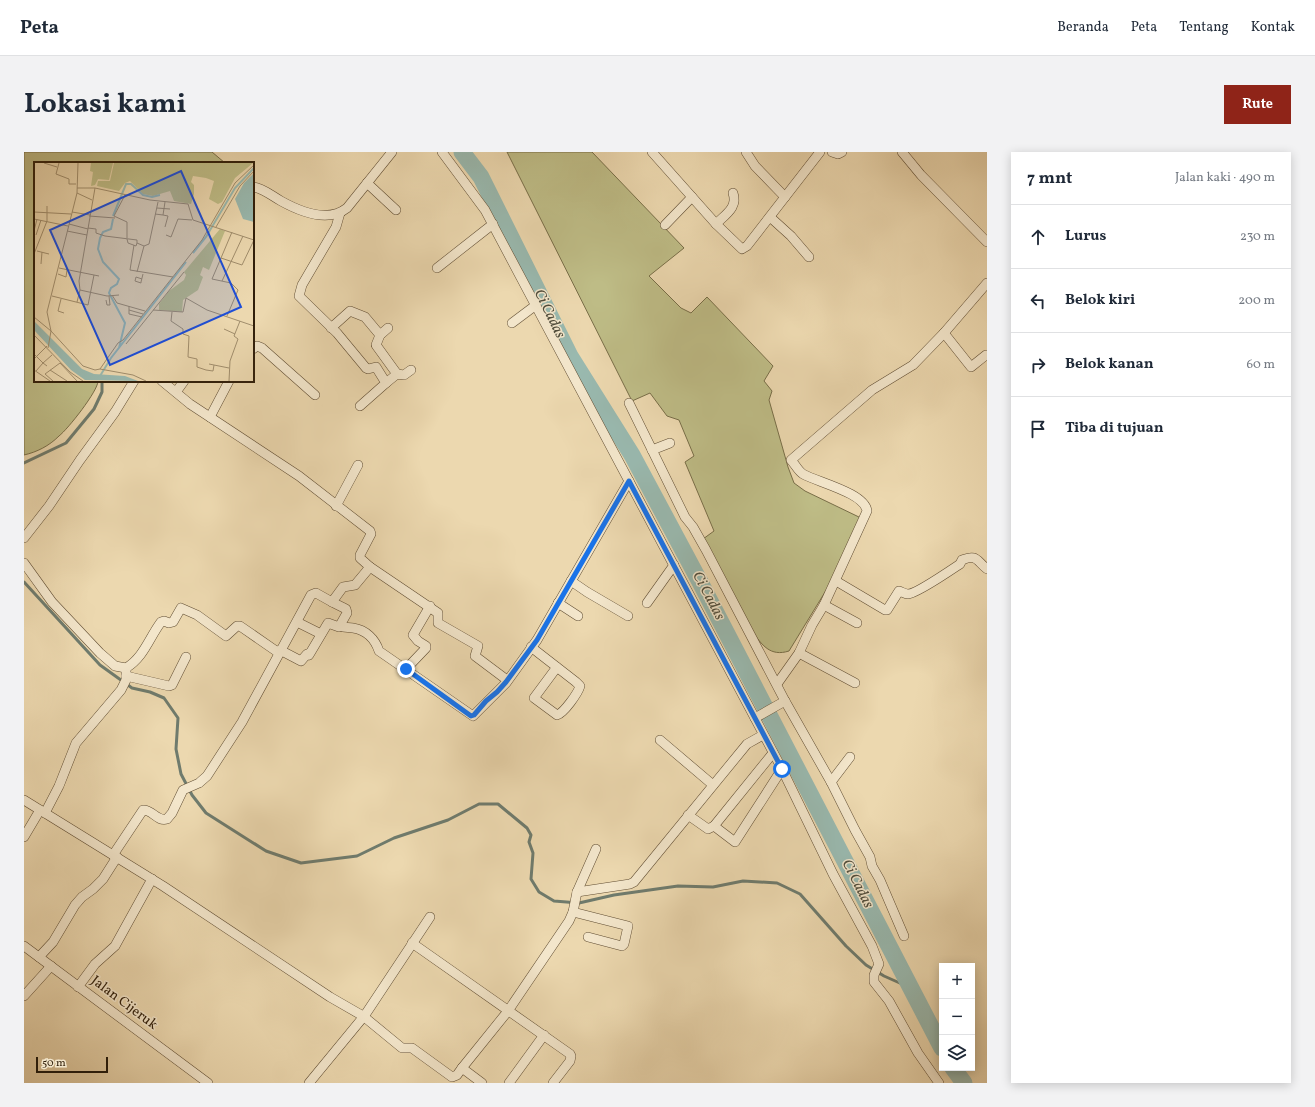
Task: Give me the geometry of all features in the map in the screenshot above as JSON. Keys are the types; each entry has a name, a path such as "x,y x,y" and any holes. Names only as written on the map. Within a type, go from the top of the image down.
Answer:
{"street":[{"path":"254,187 262,189 297,210 321,215 340,213 347,208 392,152"},
{"path":"442,152 485,210 493,224 629,481 757,717 763,735 782,769 833,874 879,961 874,982 889,1001 918,1053 939,1083"},
{"path":"652,152 716,224 739,248 743,249 770,217 820,152"},
{"path":"746,152 755,166 785,197"},
{"path":"832,152 838,154 842,152"},
{"path":"902,152 921,175 987,242"},
{"path":"367,183 396,210"},
{"path":"716,224 734,205 735,198 733,193"},
{"path":"665,225 692,197"},
{"path":"340,213 336,227 299,292 301,298 331,328 367,369 376,367 386,383"},
{"path":"770,217 791,236 809,257"},
{"path":"437,268 493,224"},
{"path":"776,684 799,653 812,625 824,605 866,514 867,508 852,495 802,474 791,460 872,390 914,365 944,333 987,282"},
{"path":"512,323 536,305"},
{"path":"331,328 350,311 365,317 380,335"},
{"path":"388,328 380,335 377,346 397,374"},
{"path":"944,333 971,366 986,355"},
{"path":"254,348 258,346 262,348 315,395"},
{"path":"360,406 397,374 404,374 411,370"},
{"path":"24,538 49,506 115,412 133,382"},
{"path":"163,382 190,404 299,476 372,533 360,555 360,558 370,567 430,606 439,614 438,623 478,646 475,656 507,680"},
{"path":"176,392 183,382"},
{"path":"210,417 228,382"},
{"path":"629,403 685,517 703,544 776,684 783,702 831,782 870,857 872,866 880,880 904,936"},
{"path":"652,450 670,443"},
{"path":"336,506 358,465"},
{"path":"24,837 43,812 59,786 76,743 117,696 133,664 140,656 161,622 172,622 181,608 197,615 226,636 237,626 240,626 280,651 301,661 306,655 310,654 329,623 339,627 353,628 371,637 377,642 379,651 471,716 474,715 486,701 497,692 531,647 629,481"},
{"path":"836,581 888,610 899,591 909,594 923,588 960,564 962,560 974,557 987,569"},
{"path":"24,563 52,602 100,653 126,677 169,686 172,685 186,657"},
{"path":"647,603 674,565"},
{"path":"332,602 343,587 354,587 370,567"},
{"path":"571,581 628,616"},
{"path":"39,957 53,942 75,905 103,879 143,810 146,809 160,820 167,819 172,813 181,792 190,786 204,781 242,722 280,651 313,594 316,593 347,611 340,626"},
{"path":"558,603 578,616"},
{"path":"824,605 857,623"},
{"path":"406,669 426,648 426,646 418,641 413,635 430,606"},
{"path":"297,622 321,634"},
{"path":"531,647 557,667 580,686 569,704 560,714 556,715 534,698 557,667"},
{"path":"799,653 855,684"},
{"path":"757,717 783,702"},
{"path":"576,894 632,884 747,744 763,735"},
{"path":"660,740 713,785"},
{"path":"688,815 708,829 714,826 773,753"},
{"path":"831,782 850,757"},
{"path":"714,826 735,842 782,769"},
{"path":"24,800 152,879 330,997 363,1016 402,1048 412,1048 450,1077 455,1077 508,1011 562,932 574,910 576,894 596,849"},
{"path":"78,987 95,964 115,946 152,879"},
{"path":"574,910 628,926 624,944 622,946 588,937"},
{"path":"309,1083 365,1015 430,917"},
{"path":"412,943 570,1054 570,1061 553,1083"},
{"name":"Jalan Cijeruk","path":"24,946 208,1083"},
{"path":"24,996 51,966"},
{"path":"509,1083 544,1035"},
{"path":"462,1068 482,1083"}],"shaded area":[{"path":"24,152 212,152 224,162 34,162 34,382 98,382 88,401 55,440 47,446 24,455"},
{"path":"507,152 592,152 684,248 649,276 681,308 691,313 707,297 773,366 764,381 772,391 769,400 794,483 805,491 861,518 833,579 789,651 772,651 759,641 752,631 703,539 714,531 685,462 694,456 679,420 667,416 650,393 632,401"}],"waterway":[{"name":"Ci Cadas","path":"462,152 481,177 570,356 632,455 700,582 939,1042"},
{"path":"24,463 66,443 94,409 102,392 102,382"},
{"path":"24,582 100,665 132,688 150,692 164,698 178,718 176,749 181,774 192,795 206,813 266,851 301,863 357,856 394,838 448,820 479,804 498,804 527,828 531,835 529,842 533,853 531,879 539,892 554,901 579,903 614,895 678,886 713,887 743,881 777,883 800,894 846,946 866,965 884,976 911,988"},
{"name":"Ci Cadas","path":"955,1071 964,1083"}],"route":[{"path":"406,669 436,692 473,716 506,682 537,640 629,481 782,769"}]}
